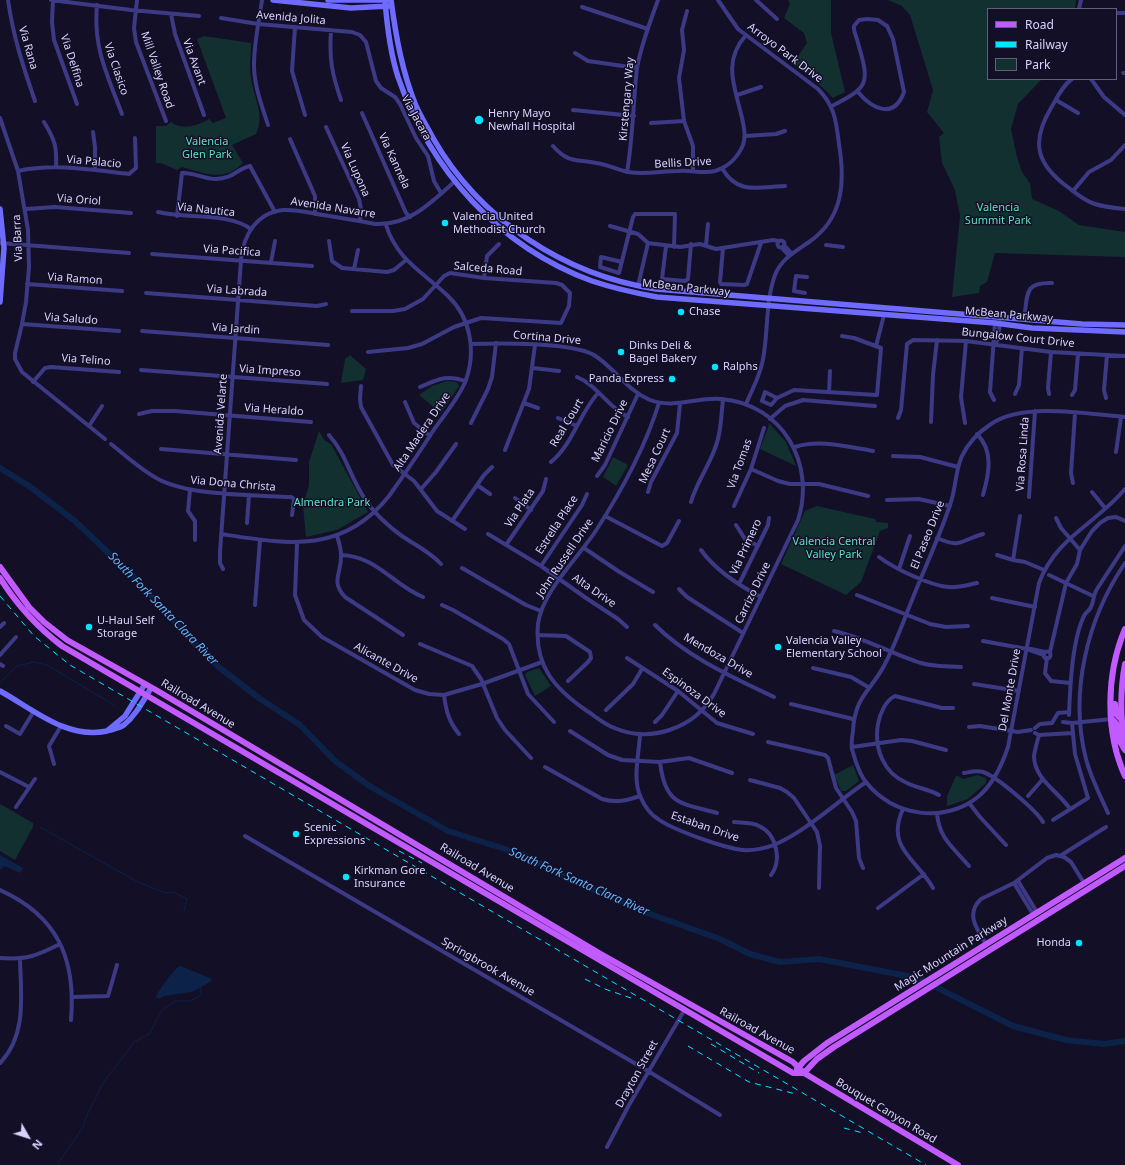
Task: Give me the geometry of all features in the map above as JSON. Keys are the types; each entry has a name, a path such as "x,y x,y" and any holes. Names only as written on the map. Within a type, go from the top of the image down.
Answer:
{"main road":[{"path":"273,0 307,2 351,8 385,2"},
{"path":"328,0 391,2"},
{"name":"McBean Parkway","path":"385,2 391,49 398,76 410,110 436,156 454,182 480,210 511,237 546,260 591,280 657,298 769,305 854,313 998,323 1032,328 1125,332"},
{"name":"McBean Parkway","path":"391,2 397,44 416,106 439,147 464,183 501,219 549,252 591,272 638,286 769,299 1125,325"},
{"path":"0,209 4,271 0,302"},
{"path":"854,313 879,312 883,307"},
{"path":"884,315 892,310 900,308"},
{"name":"Railroad Avenue","path":"0,567 29,607 56,633 534,914 711,1017 793,1062 804,1074"},
{"name":"Railroad Avenue","path":"0,578 20,606 50,636 501,903 793,1073 804,1074"},
{"path":"1125,629 1115,666 1111,695 1112,719 1118,757 1125,776"},
{"path":"1125,664 1121,694 1121,719 1125,744"},
{"path":"144,693 145,684"},
{"path":"1,693 61,726 84,734 108,730 125,716 144,693 151,688"},
{"path":"1111,695 1115,701 1116,714 1121,719"},
{"path":"1112,719 1116,723 1119,740 1125,750"},
{"name":"Magic Mountain Parkway","path":"793,1073 827,1043 1125,858"},
{"name":"Magic Mountain Parkway","path":"804,1074 817,1059 834,1047 1125,866"},
{"path":"501,903 509,903 527,914 534,914"},
{"name":"Bouquet Canyon Road","path":"804,1074 958,1165"}],"street":[{"name":"Via Rana","path":"8,0 12,32 35,100"},
{"path":"52,0 199,16"},
{"name":"Via Delfina","path":"52,0 54,40 77,104"},
{"name":"Mill Valley Road","path":"137,0 134,28 136,42 166,121"},
{"path":"262,0 254,66 256,83 268,126"},
{"name":"Kirstengary Way","path":"627,172 634,116 637,68 658,0"},
{"name":"Arroyo Park Drive","path":"718,0 731,21 746,36 818,89 832,106 843,169 842,190 839,202 831,217 819,234 790,255 778,269 772,283 763,360 746,404"},
{"path":"756,0 777,19"},
{"name":"Via Clasico","path":"97,5 95,24 97,42 122,114"},
{"path":"582,7 648,29"},
{"path":"687,11 682,30 684,50 679,78 684,121 693,146 692,171"},
{"name":"Via Avant","path":"171,14 175,34 204,115"},
{"name":"Avenida Jolita","path":"221,18 258,24 352,32 360,35"},
{"path":"832,106 858,92 864,80 864,64 854,26 862,19 874,19 884,24 891,33 904,92 902,98 892,108 879,109 868,103 858,92"},
{"path":"295,27 292,71 305,115"},
{"path":"331,31 331,68 341,100"},
{"name":"Via Jacara","path":"360,35 366,42 376,81 382,88 395,97 400,104 428,156 434,181 442,193"},
{"path":"746,36 737,47 732,60 731,70 745,136 776,134 785,131"},
{"path":"575,53 588,61 637,68"},
{"path":"1071,80 1063,88 1044,119 1040,132 1040,154 1049,172 1073,191 1094,204 1125,209"},
{"path":"1092,80 1104,97 1125,114"},
{"path":"737,95 761,87"},
{"path":"1056,100 1078,113"},
{"path":"573,110 634,116"},
{"name":"Via Kannela","path":"362,112 406,213 410,217"},
{"name":"Via Barra","path":"0,118 18,170 26,209 29,244 27,284 22,324 15,352 15,359 22,372 33,382"},
{"path":"651,123 684,121"},
{"path":"44,122 55,140 57,151 56,168"},
{"name":"Via Lupona","path":"326,127 360,199 360,221"},
{"path":"93,132 95,147 95,170"},
{"name":"Bellis Drive","path":"553,146 560,154 571,160 596,162 627,172 643,174 692,171 707,172 722,168 734,159 743,145 745,136"},
{"name":"Via Palacio","path":"18,170 33,167 95,170 129,174 136,168 135,138"},
{"path":"290,139 315,196 315,214"},
{"path":"1073,191 1090,172 1111,160 1125,145"},
{"path":"178,216 182,173 216,179 236,174 250,166 275,212"},
{"path":"722,168 730,181 738,186 785,186"},
{"name":"Avenida Navarre","path":"251,229 265,216 275,212 291,210 386,225 410,217 454,182"},
{"name":"Via Oriol","path":"26,209 55,207 131,213"},
{"name":"Via Nautica","path":"158,212 178,216 234,220 251,229"},
{"path":"622,262 601,257 600,267 619,273 622,262 629,231 635,214 675,214 674,247"},
{"path":"706,245 708,224"},
{"name":"Alta Madera Drive","path":"221,534 298,544 337,536 362,523 376,512 405,474 466,382 472,355 466,323 456,305 436,285 406,260 394,246 386,225"},
{"path":"610,226 638,234 648,243 674,247 700,244 711,248 723,248 770,241 778,243 783,241 783,246 790,255"},
{"name":"Avenida Velarte","path":"223,569 220,563 221,534 241,260 244,240 251,229"},
{"path":"271,262 275,241"},
{"path":"329,241 330,254 336,265 342,268 387,272 400,267 406,260"},
{"path":"2,243 129,253"},
{"path":"638,286 648,243"},
{"path":"723,248 721,284 744,286 747,284 761,243"},
{"path":"484,278 487,256 500,244"},
{"name":"McBean Parkway","path":"666,246 662,278 685,281 688,279 691,244"},
{"path":"826,245 843,247"},
{"path":"354,269 358,250"},
{"name":"Via Pacifica","path":"152,254 312,266"},
{"name":"Salceda Road","path":"352,311 393,311 405,309 423,299 444,276 450,273 484,278 562,284 570,293 569,306 563,321 557,323 486,318 466,323"},
{"path":"805,293 794,291 796,276 807,277"},
{"path":"1024,318 1029,291 1032,286 1040,283 1052,283"},
{"name":"Via Ramon","path":"27,284 122,291"},
{"name":"Via Labrada","path":"146,293 317,306 326,304"},
{"path":"876,346 884,315"},
{"path":"994,400 990,392 995,344 993,338 999,316"},
{"path":"368,352 408,348 422,344 466,323"},
{"name":"Via Saludo","path":"22,324 119,331"},
{"name":"Via Jardin","path":"142,331 328,345"},
{"path":"777,398 794,390 877,394 881,348 854,338 842,336"},
{"path":"931,422 933,375 937,340"},
{"name":"Bungalow Court Drive","path":"898,418 901,410 906,344 908,341 966,341 1051,352 1125,356"},
{"path":"965,423 961,397 966,341"},
{"path":"471,423 488,389 492,377 496,343"},
{"name":"Cortina Drive","path":"471,344 496,343 577,348 600,360 623,383 638,394 659,403 680,404 703,400 723,399 746,404"},
{"path":"505,450 507,440 524,403 533,368 535,345"},
{"path":"1015,394 1019,385 1022,348"},
{"path":"1049,394 1048,388 1051,352"},
{"path":"1072,395 1074,390 1078,354"},
{"path":"1106,398 1104,390 1107,355"},
{"name":"Via Telino","path":"33,382 45,368 51,367 119,372"},
{"path":"533,368 559,371"},
{"name":"Via Impreso","path":"141,370 327,384"},
{"path":"829,392 830,370"},
{"path":"420,387 440,379 452,377 466,382"},
{"path":"576,377 590,384 618,412 628,417"},
{"path":"33,382 105,439"},
{"path":"361,386 360,398 364,415 393,465 421,489 437,511 465,529"},
{"name":"Real Court","path":"551,462 570,439 588,404 598,393"},
{"name":"Maricio Drive","path":"597,476 605,465 638,394"},
{"path":"691,502 694,491 710,461 718,440 723,399"},
{"path":"770,419 785,406 803,400 875,406"},
{"path":"405,402 414,423 430,436"},
{"path":"524,403 538,408"},
{"name":"John Russell Drive","path":"611,727 560,690 542,662 538,635 541,611 552,590 584,548 605,516 651,430 659,403"},
{"name":"Mesa Court","path":"648,492 651,482 677,433 680,404"},
{"name":"Carrizo Drive","path":"611,727 640,735 659,733 673,729 691,720 702,711 711,699 725,672 798,520 802,504 804,484 795,447 784,432 770,419 746,404"},
{"path":"89,426 102,406"},
{"name":"Via Heraldo","path":"139,414 152,411 167,411 311,422"},
{"name":"El Paseo Drive","path":"866,782 857,765 852,747 853,719 858,703 868,686 884,666 891,651 950,506 958,467 966,449 978,434 1000,418 1019,412 1035,411 1123,417"},
{"name":"Via Rosa Linda","path":"1029,497 1035,411"},
{"path":"1073,483 1071,473 1075,413"},
{"path":"1116,452 1123,417"},
{"path":"558,418 577,426"},
{"name":"Via Tomas","path":"734,506 751,469 764,428"},
{"path":"978,434 986,446 989,455 986,484 983,494"},
{"path":"329,435 338,445 365,499 376,512 396,532 434,556 441,564"},
{"path":"795,447 807,443 818,443 873,451"},
{"name":"Via Dona Christa","path":"111,444 156,479 168,484 190,490 291,497 294,500 292,515"},
{"path":"421,489 436,472 456,444"},
{"path":"161,449 296,460"},
{"path":"893,456 924,458 958,467"},
{"path":"452,521 477,485 492,467"},
{"path":"751,469 778,481 790,484 826,486 868,496"},
{"name":"Via Plata","path":"506,545 531,510 543,490 546,479"},
{"path":"477,485 490,494"},
{"name":"Del Monte Drive","path":"866,782 893,804 903,809 926,814 955,809 970,803 980,795 994,778 1004,761 1014,731 1026,650 1044,570 1054,554 1069,539 1125,489"},
{"path":"190,490 188,511 195,521 196,528 194,540"},
{"path":"1092,492 1105,508"},
{"name":"Estrella Place","path":"542,566 582,505 587,494"},
{"path":"247,523 249,495"},
{"path":"515,498 531,510"},
{"path":"887,500 919,499 950,506"},
{"path":"605,516 662,546 667,543 679,521"},
{"path":"1013,560 1020,516"},
{"path":"1070,683 1051,681 1045,673 1047,654 1066,583 1077,564 1080,550 1092,531 1104,520 1116,517 1125,521"},
{"name":"Via Primero","path":"739,584 768,525 769,518"},
{"path":"1056,518 1069,539 1080,550"},
{"path":"736,525 745,539 758,546"},
{"name":"Alta Drive","path":"488,534 542,566 618,619 627,627"},
{"path":"937,538 951,544 957,544 983,534"},
{"path":"337,536 341,556 337,579 341,592 345,597 402,635"},
{"path":"899,569 910,536"},
{"path":"255,605 260,540"},
{"name":"Alicante Drive","path":"298,544 295,595 304,620 322,637 415,690 429,694 444,695 482,684 542,662"},
{"path":"1070,809 1043,779 1035,763 1035,731 1040,724 1052,723 1058,713 1069,714 1070,683 1077,641 1086,614 1092,607 1093,596 1108,569 1125,546"},
{"path":"584,548 613,568 653,592"},
{"path":"701,550 718,570 761,597"},
{"path":"997,555 1024,562 1044,570"},
{"path":"341,556 367,560 414,593 424,597"},
{"path":"879,557 888,565 921,578 950,587 977,583"},
{"path":"1108,813 1097,790 1086,758 1081,722 1080,685 1086,653 1101,608 1111,585 1125,563"},
{"path":"462,568 526,605 541,611"},
{"path":"1049,575 1093,596"},
{"path":"679,589 688,597 743,633"},
{"path":"857,595 930,624 946,627 968,626"},
{"path":"992,598 1035,607"},
{"path":"442,605 503,639 512,650 528,694 554,722"},
{"path":"0,627 4,623"},
{"name":"Mendoza Drive","path":"655,625 663,633 691,653 774,697"},
{"path":"834,632 849,635 916,662 929,665 961,668"},
{"path":"538,635 566,636 590,652 591,658 588,662 568,681"},
{"path":"0,655 16,637"},
{"path":"982,641 1047,654"},
{"path":"420,644 472,666 482,684 497,718 505,730 531,758"},
{"path":"0,647 4,651"},
{"name":"Espinoza Drive","path":"627,658 678,691 717,723 753,734"},
{"path":"813,668 851,677 868,686"},
{"path":"606,710 630,688 642,669"},
{"path":"974,684 1019,691"},
{"path":"655,722 662,715 678,691"},
{"path":"444,695 446,713 452,726 459,734"},
{"path":"939,795 905,782 895,776 882,759 877,743 879,719 890,698 895,696 942,708 953,708"},
{"path":"791,704 853,719"},
{"path":"6,726 20,734 34,711"},
{"path":"1063,722 1072,723 1112,719"},
{"path":"1052,820 1088,798 1075,754 1072,723"},
{"path":"54,764 49,746 61,726"},
{"path":"968,727 980,726 1014,731 1072,733"},
{"path":"570,731 608,755 622,760 660,762 689,758 732,773"},
{"name":"Estaban Drive","path":"640,735 637,780 640,796 646,808 658,820 705,839 744,850 775,845 790,837 866,782"},
{"path":"852,747 877,743 912,741 946,750"},
{"path":"768,742 825,755 828,758 832,780 856,821 859,858 863,868"},
{"path":"660,762 664,786 669,794 676,800 717,813"},
{"path":"546,767 602,799 611,802 628,800 640,796"},
{"path":"964,773 974,771 983,772 994,778 1035,812 1043,822"},
{"path":"0,778 1,772 29,787"},
{"path":"16,807 35,779"},
{"path":"1028,796 1043,779"},
{"path":"750,780 780,788 787,792 811,822 817,832 820,846 820,888"},
{"path":"970,803 980,818 1006,845"},
{"path":"903,809 898,818 898,839 908,857 924,874 933,888"},
{"path":"937,813 938,826 941,835 970,866"},
{"path":"734,822 759,826 771,836 778,858 776,868 771,875"},
{"path":"986,944 973,921 974,907 981,899 1016,882 1047,858 1060,856 1106,827"},
{"name":"Springbrook Avenue","path":"245,836 648,1071 720,1115"},
{"path":"1060,856 1071,862 1084,883"},
{"path":"878,908 924,874"},
{"path":"1016,882 1031,911 1035,913"},
{"path":"0,890 23,902 36,913 48,926 60,944 71,972 73,997 71,1020"},
{"path":"0,958 20,960 37,955 60,944"},
{"path":"0,1063 5,1058 17,1036 22,1010 20,960"},
{"path":"73,997 108,996 117,965"},
{"name":"Drayton Street","path":"607,1147 648,1071 685,1009"}],"green space":[{"path":"788,0 831,0 831,33 845,92 833,98 816,81 793,64 807,43 804,33 784,18 790,4"},
{"name":"Valencia Summit Park","path":"888,0 1076,0 1075,8 987,8 987,80 1041,80 1018,104 1011,129 1022,172 1030,183 1032,199 1059,211 1079,225 1125,232 1125,257 995,253 987,282 980,286 979,293 952,297 960,216 955,190 942,163 939,137 944,133 927,112 933,90 910,15 902,6"},
{"name":"Valencia Glen Park","path":"204,36 251,43 250,74 258,106 258,127 256,134 232,145 243,163 236,169 221,175 206,174 182,167 177,170 161,163 156,163 156,126 166,126 171,122 175,125 185,127 209,119 213,123 226,118 197,39"},
{"path":"350,355 366,369 363,380 341,383 345,359"},
{"path":"447,381 457,382 459,386 441,413 419,395 432,386"},
{"path":"769,423 786,442 796,466 760,449"},
{"name":"Almendra Park","path":"319,431 324,440 331,444 368,512 337,530 306,537 303,506 309,485 309,462"},
{"path":"613,457 628,465 616,486 603,477"},
{"name":"Valencia Central Valley Park","path":"817,506 875,519 876,522 888,523 888,528 880,531 861,582 846,595 781,564 805,511"},
{"path":"539,668 551,686 535,696 525,675 527,672"},
{"path":"853,765 859,781 846,791 841,791 834,775"},
{"path":"978,775 986,778 986,783 968,799 947,806 947,796 956,776 963,779"},
{"path":"0,804 33,823 33,827 15,860 0,851"}],"water":[{"path":"0,855 23,868 20,873 4,866 0,870"},
{"path":"180,966 210,978 212,981 192,992 164,996 159,999 156,997 160,989 174,971"}],"waterway":[{"name":"South Fork Santa Clara River","path":"0,468 29,486 75,521 141,584 190,639 220,668 259,698 300,725 335,761 371,787 448,831 524,855 570,880 653,915 720,939 750,954 780,962 819,959 918,978 1013,1026 1066,1040 1104,1044 1125,1041"},
{"path":"0,683 17,666 34,662 47,665 114,705"},
{"path":"40,827 138,882 165,893 173,892 187,899 184,911"},
{"path":"57,1165 83,1127 87,1115 103,1083 133,1043 150,1033 161,1011 175,1001 190,1001 201,995 201,986"}],"railway":[{"path":"0,596 34,636 70,665 926,1165"},
{"path":"399,851 422,863"},
{"path":"585,979 605,989 631,998"},
{"path":"711,1044 759,1073"},
{"path":"688,1046 749,1082 796,1094"},
{"path":"844,1128 863,1133"}],"place":[{"name":"Henry Mayo Newhall Hospital","path":"479,120"},
{"name":"Valencia United Methodist Church","path":"445,223"},
{"name":"Chase","path":"681,312"},
{"name":"Dinks Deli & Bagel Bakery","path":"621,352"},
{"name":"Ralphs","path":"715,367"},
{"name":"Panda Express","path":"672,379"},
{"name":"U-Haul Self Storage","path":"89,627"},
{"name":"Valencia Valley Elementary School","path":"778,647"},
{"name":"Scenic Expressions","path":"296,834"},
{"name":"Kirkman Gore Insurance","path":"346,877"},
{"name":"Honda","path":"1079,943"}]}
